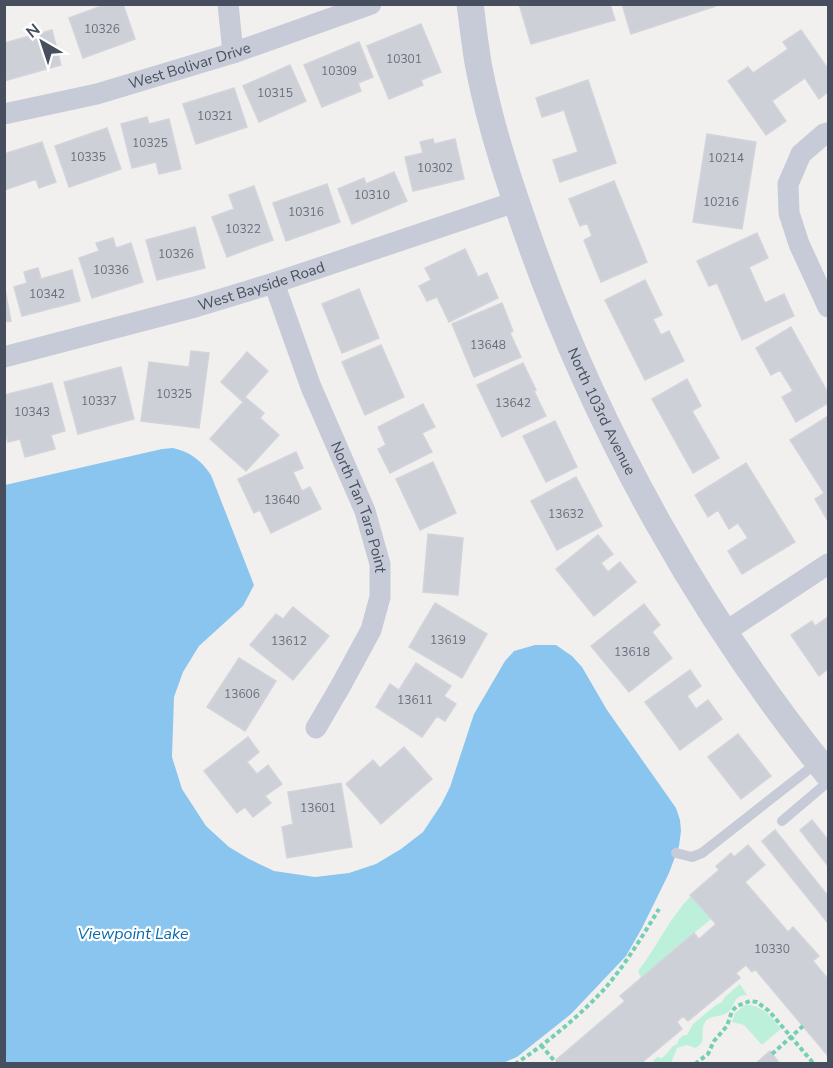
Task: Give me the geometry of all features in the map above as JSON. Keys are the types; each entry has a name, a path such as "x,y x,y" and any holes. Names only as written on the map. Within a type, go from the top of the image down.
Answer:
{"street":[{"path":"228,4 233,53"},
{"name":"West Bolivar Drive","path":"4,114 97,94 233,53 371,4"},
{"name":"North 103rd Avenue","path":"470,4 479,67 515,201 552,303 588,387 614,440 691,579 759,683 825,773"},
{"path":"828,133 801,154 788,184 789,213 799,244 828,307"},
{"name":"West Bayside Road","path":"4,357 184,310 273,283 515,201"},
{"name":"North Tan Tara Point","path":"273,283 311,387 365,512 380,564 380,597 371,630 316,728"},
{"path":"725,632 828,564"}],"lane":[{"path":"782,821 825,773"},
{"path":"676,854 692,857 702,853 825,773"}],"path":[{"path":"515,1064 584,1009 607,986 642,938 659,909"},
{"path":"695,1064 708,1054 714,1041 727,1026 732,1011 737,1006 750,1001 763,1006 814,1064"},
{"path":"772,1054 803,1026"},
{"path":"541,1045 557,1064"}],"green space":[{"path":"691,896 711,919 641,978 638,971 676,914"},
{"path":"740,984 747,995 736,999 727,1013 712,1017 705,1022 699,1046 695,1048 687,1045 677,1048 671,1063 654,1063 657,1057 661,1058 665,1055 679,1039 687,1035 693,1024 722,1002"},
{"path":"745,1005 761,1009 781,1029 762,1045 744,1025 732,1022 735,1013"}],"water":[{"name":"Viewpoint Lake","path":"173,448 195,457 211,475 254,585 243,606 199,646 183,672 174,697 172,757 182,789 206,826 229,847 274,871 315,877 349,873 376,864 401,849 423,832 441,805 450,787 474,714 505,661 514,651 535,645 556,645 572,656 582,667 607,710 676,808 681,831 679,846 669,873 626,956 571,1014 517,1057 503,1063 5,1064 5,485"}],"building":[{"path":"107,4 123,4 135,39 83,58 69,18"},
{"path":"519,4 610,4 615,20 531,44"},
{"path":"622,4 716,4 716,6 631,34"},
{"path":"421,24 441,72 421,80 423,85 389,99 367,46"},
{"path":"52,30 61,65 4,81 4,43"},
{"path":"801,30 828,69 828,92 819,99 805,78 772,101 786,121 766,135 728,81 748,67 753,73 788,49 783,42"},
{"path":"359,42 373,77 358,83 361,91 322,107 304,65"},
{"path":"290,65 306,101 259,122 243,86"},
{"path":"588,80 616,163 560,182 553,160 578,152 564,110 542,117 536,98"},
{"path":"234,88 247,127 196,144 183,104"},
{"path":"147,117 149,124 169,119 181,169 159,174 156,162 132,168 121,124"},
{"path":"107,128 121,169 69,187 55,146"},
{"path":"707,134 756,142 742,229 693,222"},
{"path":"433,139 434,144 455,139 464,179 413,191 405,157 423,153 420,142"},
{"path":"42,142 56,182 39,188 36,179 5,190 4,154"},
{"path":"394,172 407,201 352,224 338,189 364,178 366,184"},
{"path":"614,181 647,262 601,282 584,240 592,236 587,223 580,226 569,199"},
{"path":"327,184 340,222 286,241 273,203"},
{"path":"254,186 273,240 227,257 212,217 234,209 229,195"},
{"path":"195,227 205,268 157,280 146,240"},
{"path":"757,233 768,258 749,267 765,303 784,294 794,316 742,340 717,283 709,286 697,261"},
{"path":"113,238 116,248 131,243 143,282 92,298 79,258 99,251 96,243"},
{"path":"465,249 478,277 487,273 498,298 449,322 437,297 427,301 419,286 431,280 425,268"},
{"path":"38,268 41,279 72,270 80,301 22,316 14,287 27,283 24,272"},
{"path":"645,280 662,315 653,319 661,335 669,331 684,361 645,380 605,300"},
{"path":"4,284 11,321 4,322"},
{"path":"359,289 379,338 342,353 322,304"},
{"path":"502,303 513,331 510,333 521,357 474,377 452,324"},
{"path":"791,327 828,393 828,403 796,422 782,397 793,391 780,370 771,375 756,348"},
{"path":"381,345 404,397 365,415 342,362"},
{"path":"191,351 209,353 199,428 141,421 149,362 189,367"},
{"path":"247,352 268,371 245,397 264,413 260,418 279,435 246,471 210,439 243,402 221,382"},
{"path":"523,363 546,416 502,437 477,385"},
{"path":"121,367 134,419 78,434 64,382"},
{"path":"687,379 701,406 692,411 719,458 693,473 652,399"},
{"path":"52,383 65,431 51,435 55,449 25,457 20,439 8,442 4,429 4,395"},
{"path":"423,404 435,427 422,433 432,452 390,473 378,449 386,445 378,427"},
{"path":"828,416 828,521 815,499 824,493 790,440"},
{"path":"555,421 577,467 546,482 523,436"},
{"path":"296,452 303,468 293,472 302,491 310,487 321,509 271,533 260,510 254,513 238,479"},
{"path":"433,462 456,513 420,530 396,479"},
{"path":"746,463 795,542 742,574 728,551 748,538 738,523 729,529 718,510 708,517 695,495"},
{"path":"576,477 602,526 557,550 531,501"},
{"path":"428,534 463,538 458,595 423,592"},
{"path":"598,535 613,554 601,563 608,572 620,562 636,582 594,616 556,569"},
{"path":"435,603 487,634 462,678 409,647"},
{"path":"644,604 660,625 652,632 672,658 629,692 591,646"},
{"path":"293,607 329,636 293,680 250,645 276,614 283,619"},
{"path":"828,617 828,669 819,676 791,635 812,621 815,626"},
{"path":"239,658 276,681 245,731 207,707"},
{"path":"416,663 451,686 444,696 456,704 445,721 437,716 422,737 376,707 390,684 399,690"},
{"path":"690,670 701,686 687,696 696,709 708,700 722,719 680,750 645,702"},
{"path":"738,734 771,776 741,799 708,757"},
{"path":"248,737 259,752 247,762 257,774 268,765 282,784 265,796 271,803 253,817 245,807 237,813 204,771"},
{"path":"404,747 432,779 381,824 346,784 373,760 380,768"},
{"path":"341,783 352,847 287,858 282,827 293,824 288,792"},
{"path":"812,820 828,840 828,866 800,830"},
{"path":"775,830 828,896 828,923 762,841"},
{"path":"748,845 765,865 745,882 788,932 793,927 819,956 813,961 828,979 828,1056 755,969 752,972 746,965 736,973 740,978 688,1021 683,1016 677,1022 682,1029 640,1064 559,1064 556,1060 625,1001 620,996 694,933 699,939 716,924 690,895 719,870 716,866 731,853 734,857"},
{"path":"770,1051 780,1064 755,1064"}]}
